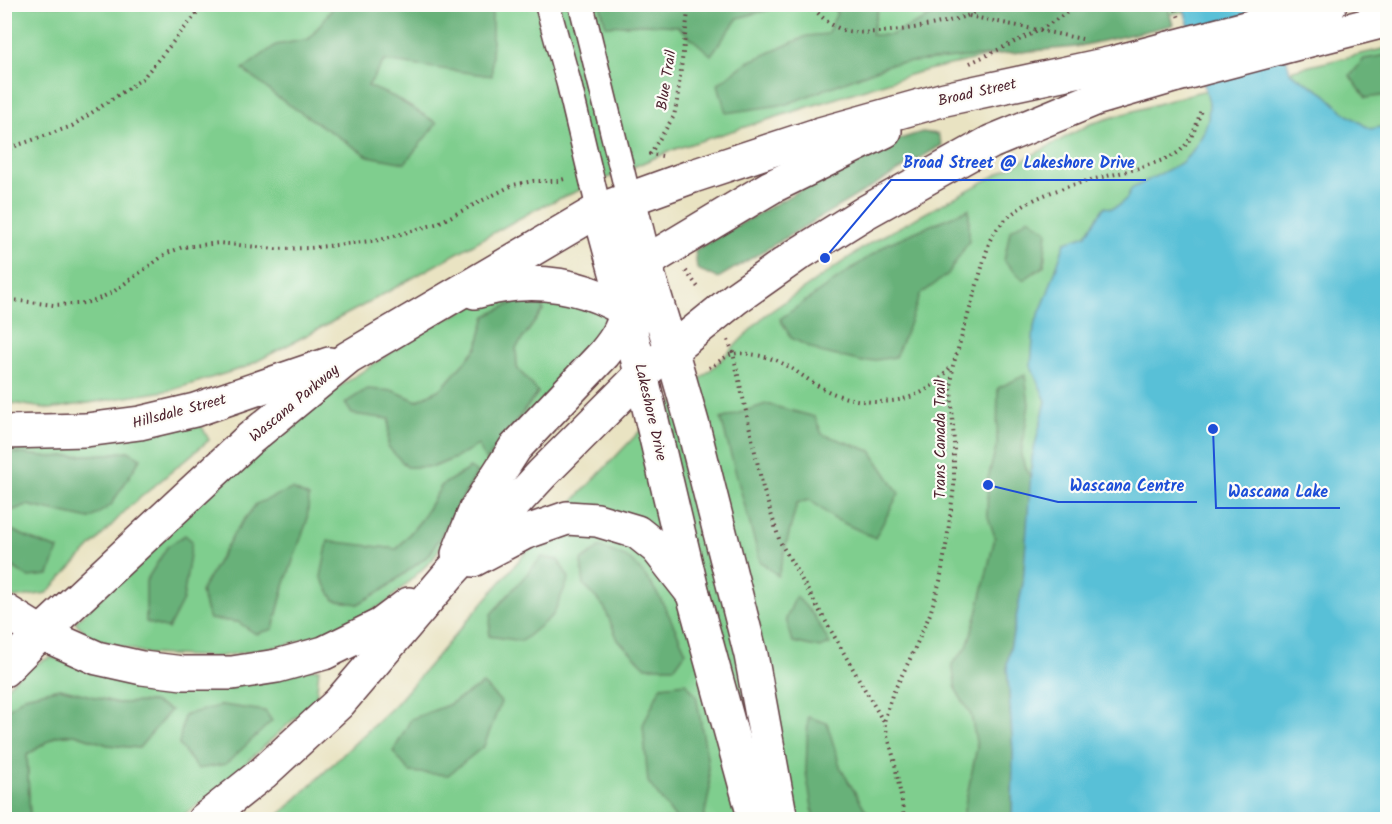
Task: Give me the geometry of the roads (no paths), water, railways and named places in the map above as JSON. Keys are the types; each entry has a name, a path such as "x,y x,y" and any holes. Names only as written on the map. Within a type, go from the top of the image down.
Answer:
{"main road":[{"name":"Broad Street","path":"1298,29 1330,4"},
{"name":"Broad Street","path":"629,199 820,134 945,99 1113,63 1175,47 1298,29 1388,20"},
{"name":"Broad Street","path":"736,298 797,255 866,212 991,142 1095,99 1175,47"},
{"path":"451,572 476,509 515,448 617,338 656,256 771,187 945,99"},
{"name":"Wascana Parkway","path":"4,670 247,441 348,358 599,210 629,199"},
{"path":"629,199 639,291"},
{"name":"Lakeshore Drive","path":"599,210 639,291 672,349 751,655 781,819"},
{"path":"447,300 497,285 522,283 552,284 580,289 605,299 639,291 681,306 707,305 736,298"},
{"name":"Lakeshore Drive","path":"639,291 642,374 693,594 755,819"},
{"path":"204,819 263,773 339,703 451,572 542,474 642,374 736,298"},
{"name":"Hillsdale Street","path":"4,432 86,430 140,423 195,410 348,358"},
{"path":"4,610 41,633 98,658 142,668 183,673 232,673 277,666 324,653 381,625 451,572 524,533 567,518 597,520 637,532 657,548 693,594"}],"street":[{"name":"Lakeshore Drive","path":"547,4 599,210"},
{"path":"581,4 629,199"}],"water":[{"path":"1183,5 1273,5 1290,72 1325,94 1345,113 1370,129 1387,126 1387,819 1012,820 1013,752 1007,664 1023,583 1032,457 1046,401 1031,366 1034,326 1065,242 1086,235 1104,207 1112,208 1119,205 1127,198 1131,189 1181,163 1191,153 1203,134 1208,120 1209,103"}],"place":[{"name":"Broad Street @ Lakeshore Drive","path":"825,258"},
{"name":"Wascana Lake","path":"1213,429"},
{"name":"Wascana Centre","path":"988,485"}]}
